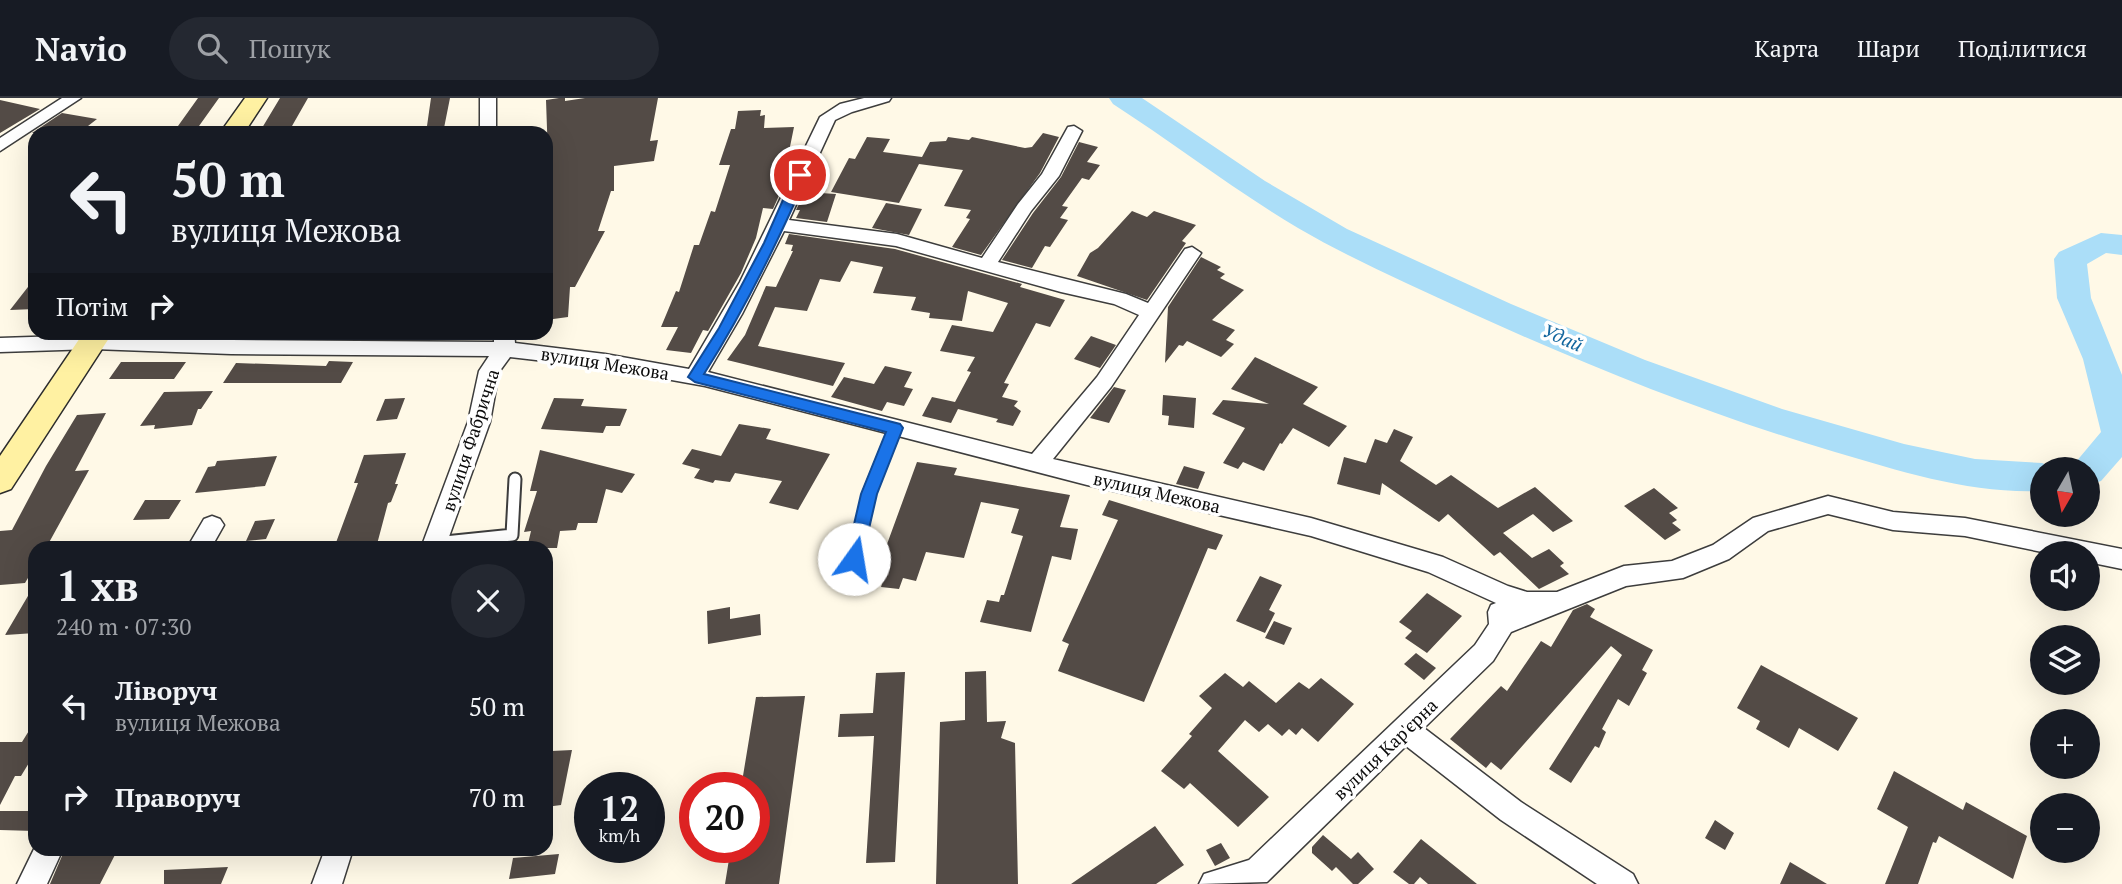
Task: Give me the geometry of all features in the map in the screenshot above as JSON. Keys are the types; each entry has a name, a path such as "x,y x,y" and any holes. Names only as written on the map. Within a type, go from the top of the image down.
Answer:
{"main road":[{"path":"237,126 256,98"},
{"path":"0,481 94,340"}],"street":[{"path":"30,126 73,98"},
{"path":"488,98 488,126"},
{"path":"695,377 726,329 779,225 828,117 883,98"},
{"path":"0,146 28,128"},
{"path":"987,264 1049,176 1074,131"},
{"path":"779,225 897,240 1061,286 1119,299 1153,313"},
{"path":"1037,463 1104,382 1192,253"},
{"name":"вулиця Межова","path":"0,345 60,340"},
{"name":"вулиця Межова","path":"136,340 231,347 504,341 695,377 1037,463 1311,527 1436,564 1502,595 1527,602 1556,602"},
{"name":"вулиця Фабрична","path":"435,541 479,422 489,371 504,341"},
{"path":"1477,583 1500,605 1502,625 1624,576 1674,570 1721,552 1761,524 1828,505 1893,521 1965,527 2122,559"},
{"path":"203,541 212,525"},
{"name":"вулиця Кар'єрна","path":"1214,884 1257,872 1484,653 1502,625"},
{"path":"1406,729 1432,752 1511,810 1623,884"},
{"path":"32,884 46,856"},
{"path":"327,884 337,856"}],"lane":[{"path":"849,581 869,494 895,428"},
{"path":"465,541 512,535 515,479"}],"building":[{"path":"198,98 219,98 199,126 178,126"},
{"path":"280,98 308,98 292,126 263,126"},
{"path":"431,98 450,98 444,126 427,126"},
{"path":"658,98 650,141 658,140 654,161 614,166 614,191 611,191 598,231 605,231 575,287 570,287 568,317 553,319 553,126 547,126 546,100"},
{"path":"0,100 40,109 0,133"},
{"path":"761,110 760,116 765,115 764,128 794,127 781,191 773,209 763,208 756,238 741,273 708,331 703,330 691,353 666,350 678,327 661,327 676,291 679,292 694,245 699,245 711,211 715,212 730,165 719,165 731,129 735,129 738,111"},
{"path":"62,113 97,119 88,126 42,126"},
{"path":"1043,133 1059,137 1040,173 981,255 952,247 970,219 966,218 971,210 944,206 963,170 919,164 899,203 831,192 849,158 855,159 867,137 890,139 883,152 922,157 930,142 946,141 948,137 969,140 972,137 1025,148 1032,147"},
{"path":"1079,142 1098,147 1087,162 1100,165 1089,180 1082,178 1062,206 1068,207 1060,218 1068,220 1050,247 1045,246 1032,268 1002,260 1061,177"},
{"path":"805,192 836,194 827,222 796,218 800,210 796,210"},
{"path":"886,203 922,209 909,235 872,228"},
{"path":"1132,211 1147,217 1154,211 1196,225 1182,241 1186,243 1147,300 1077,276 1090,253 1098,248"},
{"path":"789,234 895,249 1022,284 1020,287 1065,300 1050,327 1036,323 1004,383 1009,384 1002,397 1018,401 1014,406 1021,411 1013,426 996,422 998,419 958,409 951,423 922,416 932,397 955,402 971,372 967,371 975,357 940,351 952,325 993,332 1008,303 968,291 962,321 929,318 930,313 911,310 916,297 873,293 883,267 851,261 840,282 820,279 807,311 775,307 758,346 845,363 833,386 727,360 745,335 766,286 776,287 793,251 793,245 785,244"},
{"path":"1201,257 1221,267 1217,270 1225,274 1220,278 1244,290 1212,320 1235,330 1226,340 1234,344 1221,357 1187,341 1183,346 1179,345 1165,363 1168,307"},
{"path":"28,287 28,309 10,310"},
{"path":"1091,336 1116,345 1100,368 1074,359"},
{"path":"1255,357 1318,387 1303,404 1347,426 1329,447 1293,428 1282,444 1280,443 1264,471 1243,462 1238,469 1223,463 1245,428 1212,414 1223,400 1269,404 1231,389"},
{"path":"329,361 353,362 341,383 223,383 236,363 326,366"},
{"path":"121,362 186,362 174,379 109,379"},
{"path":"885,366 912,372 904,387 913,389 904,406 887,402 882,411 831,397 844,377 874,384"},
{"path":"1114,387 1126,390 1109,423 1090,418"},
{"path":"213,391 201,409 198,409 192,425 154,429 155,425 140,426 164,392"},
{"path":"1163,395 1196,398 1194,428 1168,425 1169,416 1162,415"},
{"path":"405,398 397,419 376,421 385,399"},
{"path":"554,398 584,399 581,406 627,409 620,426 606,426 603,433 541,429"},
{"path":"106,413 75,471 89,470 50,541 28,541 28,578 25,583 0,585 0,531 12,530 77,415"},
{"path":"739,424 771,429 766,439 830,454 798,510 769,503 782,481 735,473 730,482 715,480 713,483 694,478 700,469 682,464 692,449 721,456"},
{"path":"1394,429 1413,437 1400,461 1436,485 1451,475 1498,508 1535,487 1573,521 1553,532 1533,514 1503,533 1532,558 1549,549 1564,563 1560,566 1569,574 1539,589 1500,552 1494,556 1448,514 1439,522 1382,483 1380,495 1337,484 1344,457 1366,463 1375,439 1387,443"},
{"path":"540,450 635,474 622,493 606,489 597,523 578,523 576,530 560,531 557,548 553,548 553,541 529,541 531,531 524,532 537,491 530,491"},
{"path":"406,453 378,541 337,541 358,483 354,483 364,455"},
{"path":"277,456 265,486 195,493 208,467 215,466 217,461"},
{"path":"917,462 957,468 954,475 1070,495 1060,527 1078,529 1071,560 1052,556 1031,632 980,622 987,600 999,602 1001,595 1004,595 1023,536 1011,533 1019,509 981,502 964,558 926,552 916,581 903,578 899,589 881,587 884,578 875,577"},
{"path":"1184,466 1205,472 1198,489 1176,484"},
{"path":"1654,488 1678,508 1669,513 1677,520 1672,523 1681,530 1665,540 1624,506"},
{"path":"145,500 181,500 169,519 133,520"},
{"path":"1109,500 1223,535 1216,550 1208,548 1144,702 1058,671 1069,644 1062,641 1118,520 1102,515"},
{"path":"275,519 266,539 246,541 255,521"},
{"path":"1260,576 1282,585 1269,610 1275,613 1265,633 1236,621"},
{"path":"1427,593 1462,616 1427,653 1405,638 1412,631 1399,622"},
{"path":"28,596 28,633 5,635"},
{"path":"1587,604 1595,609 1590,617 1653,650 1642,670 1647,673 1629,706 1618,699 1602,729 1606,732 1599,748 1595,746 1571,783 1549,769 1622,655 1611,646 1501,770 1491,762 1486,768 1450,739 1501,686 1507,691 1541,641 1551,647 1573,610"},
{"path":"730,607 730,619 760,614 761,635 708,644 707,611"},
{"path":"1274,621 1292,628 1284,645 1265,638"},
{"path":"1416,653 1436,668 1424,680 1404,664"},
{"path":"1761,665 1858,718 1838,751 1799,728 1789,748 1756,729 1760,721 1737,708"},
{"path":"986,671 987,722 1006,721 1001,738 1015,743 1018,884 936,884 940,722 965,720 965,672"},
{"path":"905,672 895,862 866,863 874,736 838,737 840,714 873,713 876,673"},
{"path":"1225,673 1243,687 1249,681 1276,703 1299,682 1309,689 1321,678 1354,704 1318,742 1302,728 1296,735 1289,729 1282,736 1268,724 1259,732 1245,720 1218,751 1269,797 1238,827 1190,783 1184,789 1161,771 1212,708 1199,696"},
{"path":"805,696 779,884 725,884 728,863 770,863 770,772 744,772 756,697"},
{"path":"28,732 28,764 21,776 15,776 0,805 0,742 22,742"},
{"path":"572,750 561,805 553,806 553,751"},
{"path":"1894,771 1963,810 1966,802 2027,836 2013,879 1939,836 1936,843 1933,842 1918,884 1885,884 1908,827 1877,809"},
{"path":"0,811 28,811 28,831 0,830"},
{"path":"1715,820 1734,833 1725,850 1705,838"},
{"path":"1155,826 1184,865 1156,884 1071,884"},
{"path":"1323,835 1351,859 1358,852 1374,869 1358,884 1353,884 1336,867 1332,871 1312,853 1312,847"},
{"path":"1421,839 1477,884 1428,884 1420,877 1414,884 1409,884 1393,872"},
{"path":"1221,843 1230,858 1215,866 1206,850"},
{"path":"559,854 555,874 509,879 513,858"},
{"path":"62,856 114,856 100,884 50,884"},
{"path":"1790,862 1827,884 1780,884"},
{"path":"228,867 221,884 164,884 164,870"}],"waterway":[{"name":"Удай","path":"1123,98 1308,221 1417,275 1588,350 1678,386 1815,433 1927,464 1975,473 2030,478"},
{"name":"Удай","path":"2100,458 2120,435 2100,359 2074,298 2070,259 2101,243 2122,245"}],"route":[{"path":"800,175 771,243 726,329 695,377 895,428 869,494 854,559"}]}
